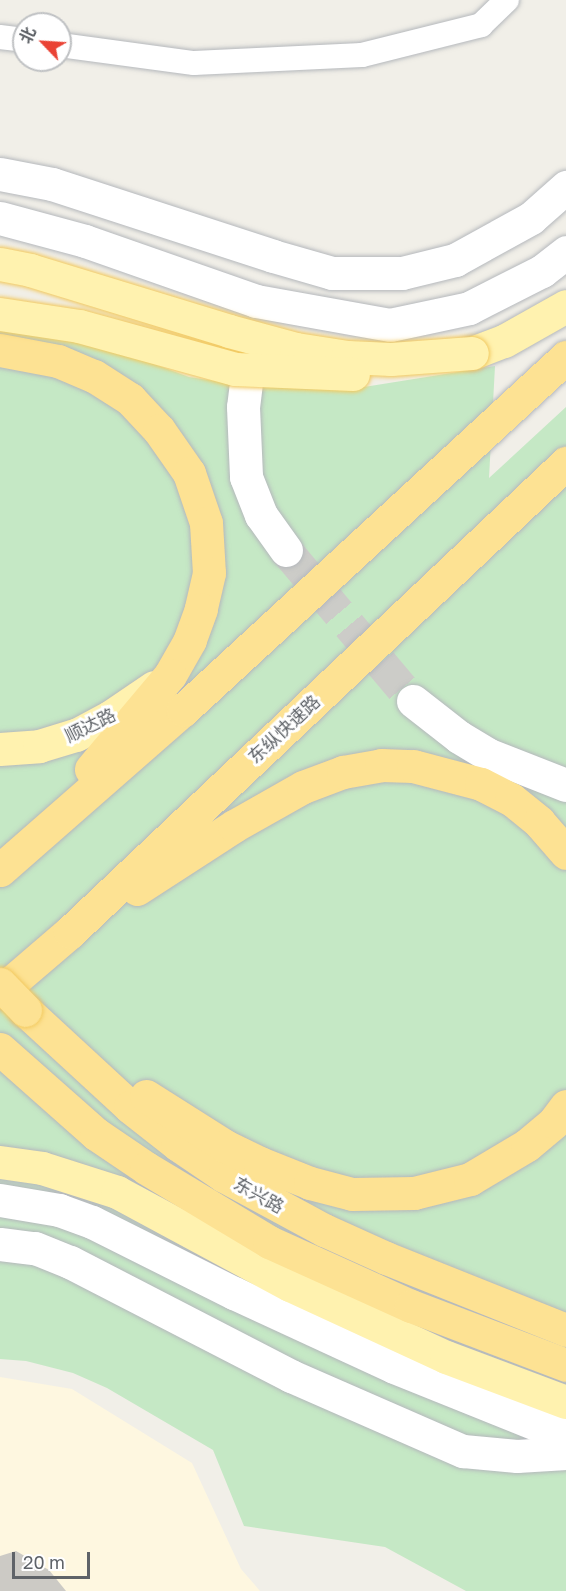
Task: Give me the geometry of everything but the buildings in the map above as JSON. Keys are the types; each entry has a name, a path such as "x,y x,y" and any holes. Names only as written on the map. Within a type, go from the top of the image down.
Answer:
{"highway":[{"path":"0,350 58,361 94,375 121,393 159,430 189,473 206,523 208,573 201,609 190,640 170,675 10,862"},
{"path":"10,862 183,710 566,357"},
{"name":"东纵快速路","path":"12,1001 70,932 566,463"},
{"path":"70,932 271,804 303,787 343,772 381,765 413,766 481,784 511,800 539,822 566,853"},
{"name":"东兴路","path":"0,984 12,1001 130,1107 177,1144 224,1176 276,1206 365,1248 566,1329"},
{"path":"12,1001 103,1068 225,1146 310,1183 352,1194 414,1193 470,1179 527,1145 554,1122 566,1106"},
{"name":"东兴路","path":"0,1049 96,1134 146,1168 268,1242 411,1306 566,1365"}],"main road":[{"path":"0,264 30,270 229,332 296,349 346,357 391,359 472,353"},
{"path":"0,314 79,326 235,369 331,375 382,373 417,368 472,353 504,341 566,306"},
{"name":"顺达路","path":"0,749 39,746 76,735 138,699 170,675"},
{"path":"0,1162 42,1168 117,1192 290,1285 446,1357 566,1402"}],"street":[{"path":"72,47 194,63 362,55 481,25 507,0"},
{"path":"0,174 52,184 332,273 402,273 455,260 531,218 566,187"},
{"path":"0,218 85,241 256,301 390,325 469,308 542,271 566,252"},
{"path":"256,301 243,407 246,477 261,515 286,550"},
{"path":"413,701 487,754 566,785"},
{"path":"0,1200 49,1208 92,1222 234,1293 394,1367 566,1436"},
{"path":"0,1244 35,1248 70,1262 291,1376 463,1451 517,1456 566,1453"}],"shaded area":[{"path":"0,1377 72,1389 192,1463 241,1569 260,1591 0,1591"}],"green space":[{"path":"0,307 189,377 254,387 364,387 495,366 489,478 566,407 566,1591 466,1591 385,1547 244,1526 213,1450 107,1388 73,1373 26,1361 0,1359"}],"tunnel":[{"path":"286,550 413,701"}]}
